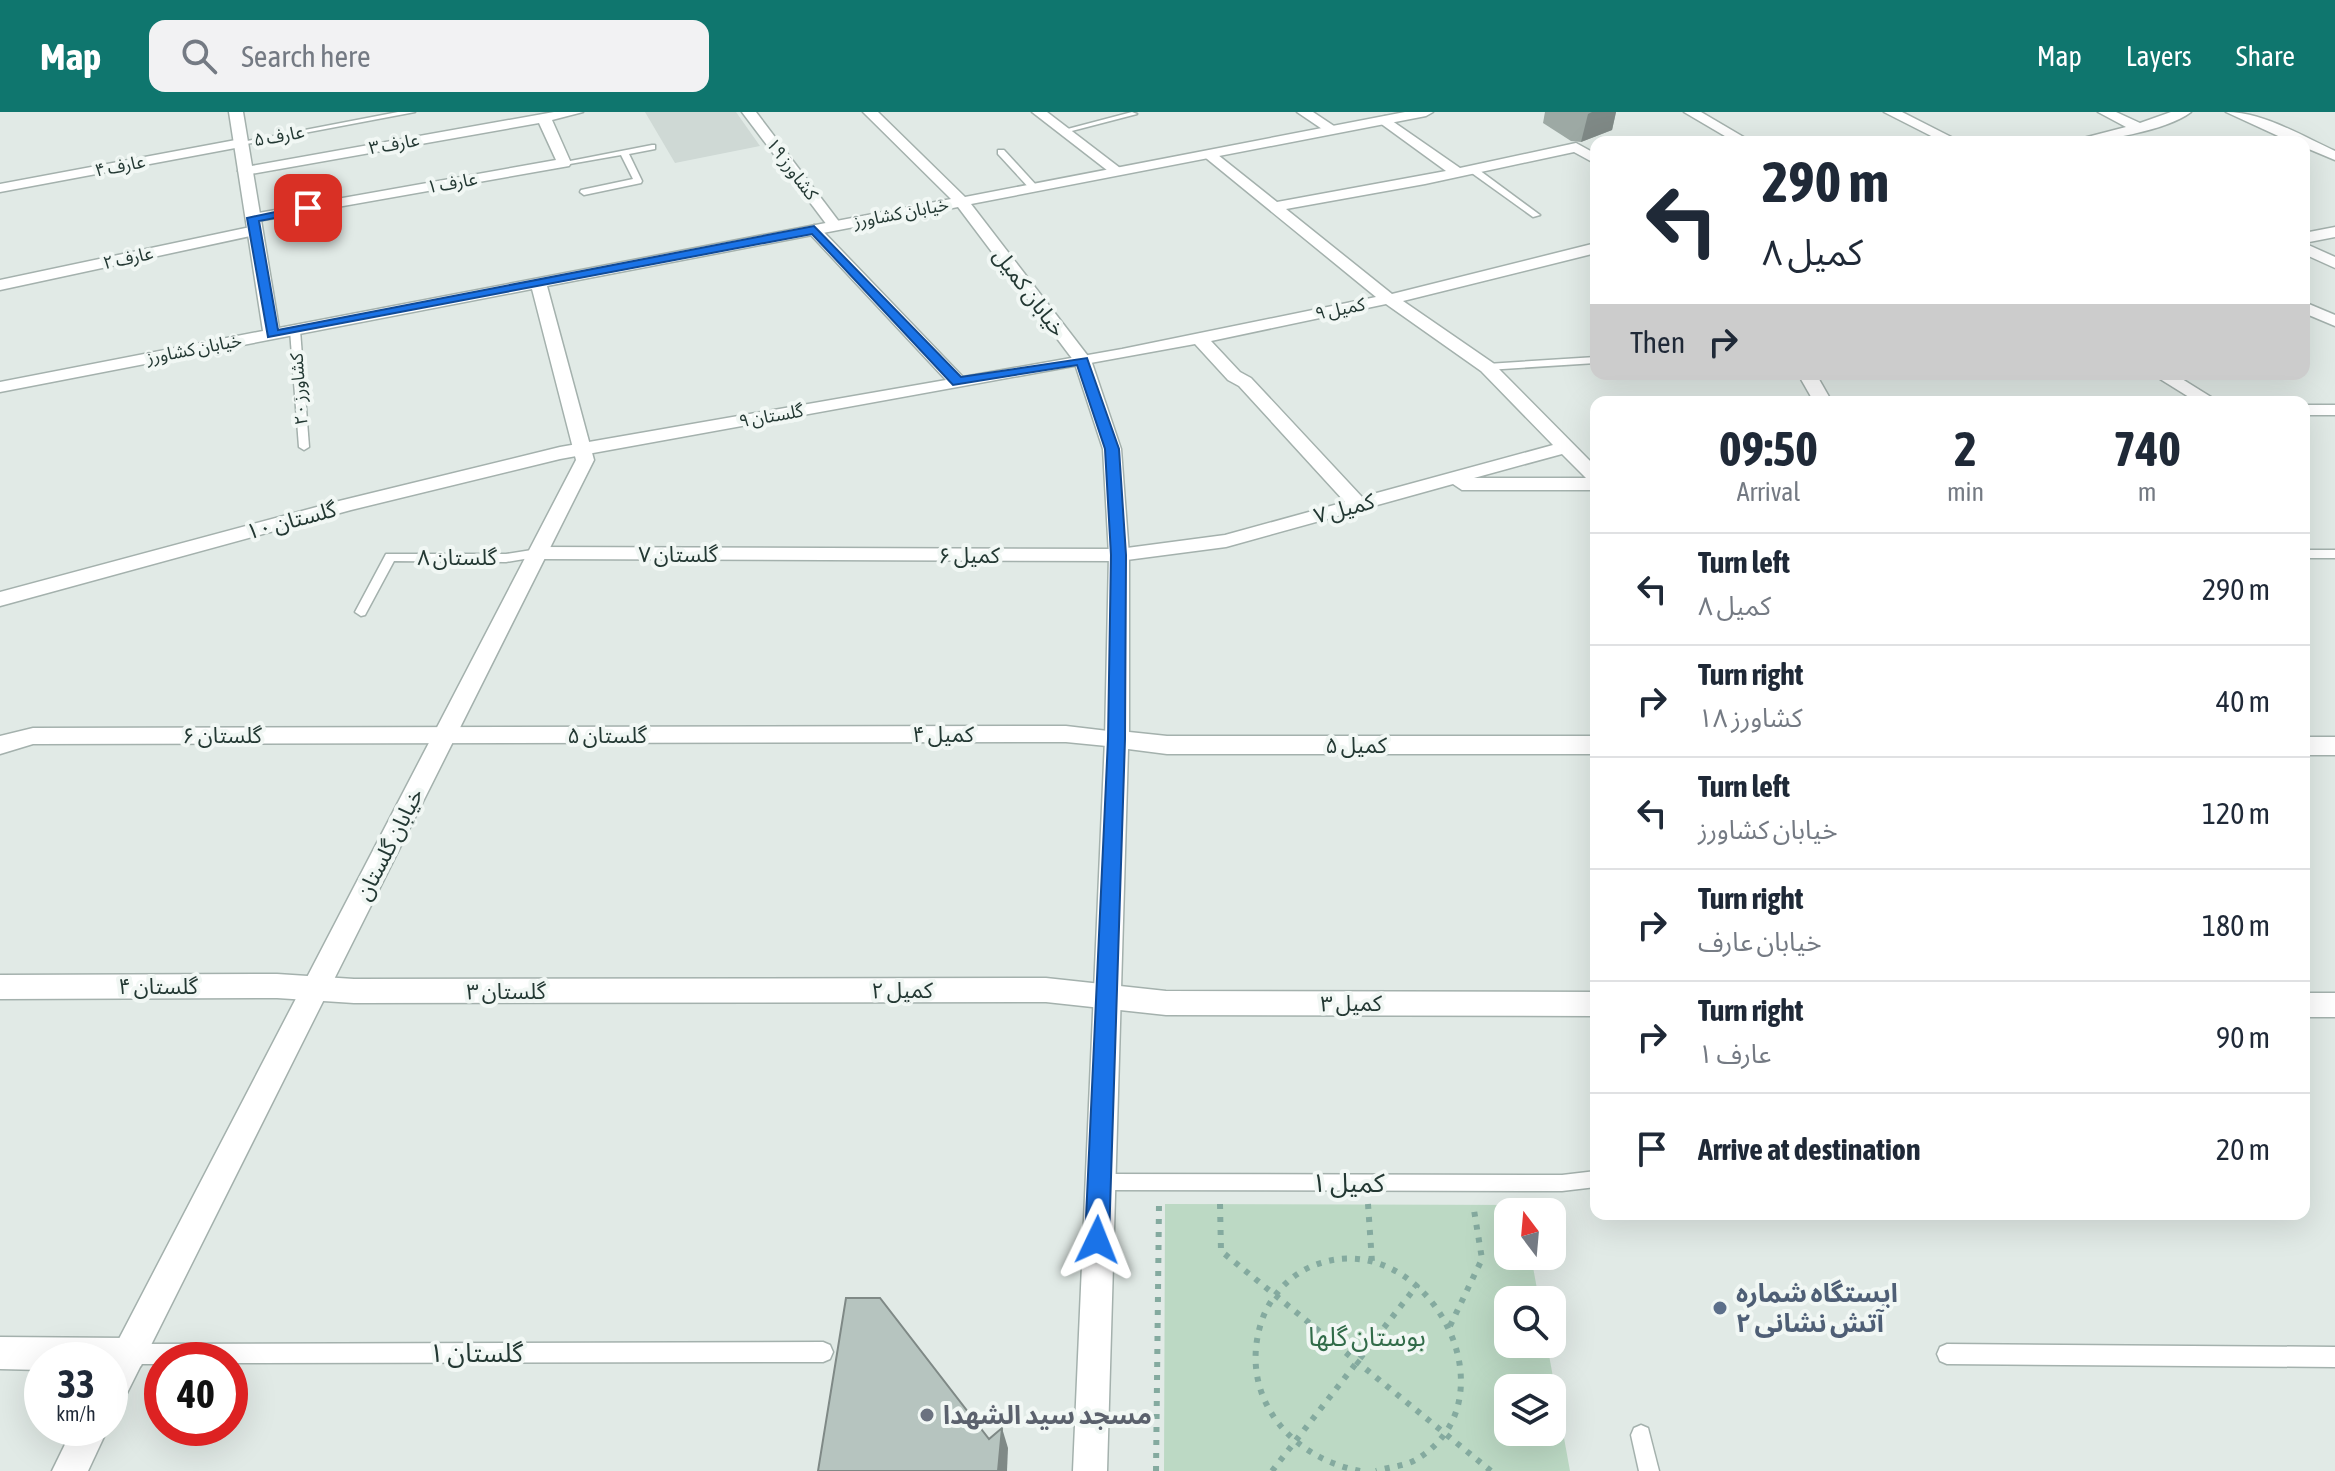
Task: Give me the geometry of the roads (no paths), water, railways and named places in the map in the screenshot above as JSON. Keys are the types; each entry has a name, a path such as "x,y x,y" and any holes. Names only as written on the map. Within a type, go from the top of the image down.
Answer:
{"street":[{"path":"236,112 272,334"},
{"name":"عارف ۳","path":"245,171 576,112"},
{"name":"کشاورز ۱۹","path":"749,112 835,226"},
{"name":"خیابان کمیل","path":"870,112 961,201 1082,360 1112,449 1119,555 1117,739 1105,997 1090,1471"},
{"path":"1039,112 1117,171"},
{"path":"1304,112 1333,130"},
{"name":"خیابان کشاورز","path":"0,387 1426,112"},
{"path":"1691,112 1734,136"},
{"path":"1891,112 1941,136"},
{"path":"2105,112 2139,128"},
{"path":"2103,136 2139,128 2184,112"},
{"path":"2233,112 2289,136"},
{"path":"544,118 564,163"},
{"path":"1385,120 1464,171"},
{"name":"عارف ۴","path":"0,188 241,143"},
{"path":"2310,145 2335,156"},
{"path":"1274,207 1576,147 1590,156"},
{"path":"1208,154 1389,299 1487,367 1590,472"},
{"name":"عارف ۱","path":"254,225 564,163"},
{"name":"عارف ۲","path":"0,285 254,225"},
{"path":"814,230 958,382"},
{"path":"2310,237 2335,232"},
{"name":"کمیل ۹","path":"1082,360 1389,299 1590,249"},
{"path":"2310,251 2335,263"},
{"path":"538,283 585,449"},
{"path":"2310,303 2335,301"},
{"path":"2310,307 2335,321"},
{"path":"1199,338 1234,376 1245,382 1358,504"},
{"name":"گلستان ۹","path":"585,449 1082,360"},
{"path":"2172,380 2200,396"},
{"path":"2310,410 2335,410"},
{"name":"کمیل ۷","path":"1119,555 1226,541 1565,447"},
{"name":"خیابان گلستان","path":"129,1354 585,460 585,449"},
{"name":"گلستان ۱۰","path":"0,599 346,505 585,449"},
{"path":"1432,484 1590,484"},
{"name":"گلستان ۷","path":"538,553 819,554"},
{"name":"کمیل ۶","path":"819,554 1119,555"},
{"name":"کمیل ۴","path":"769,735 1066,734 1117,739"},
{"name":"گلستان ۵","path":"445,735 769,735"},
{"name":"گلستان ۶","path":"0,745 33,736 445,735"},
{"name":"کمیل ۵","path":"1117,739 1167,745 1590,745"},
{"path":"2310,746 2334,748"},
{"name":"گلستان ۴","path":"0,987 277,986 315,989"},
{"name":"گلستان ۳","path":"315,989 697,991"},
{"name":"کمیل ۲","path":"697,991 1046,990 1105,997"},
{"name":"کمیل ۳","path":"1105,997 1166,1003 1590,1004"},
{"path":"2310,1005 2335,1005"},
{"path":"0,1353 129,1354"},
{"path":"69,1471 82,1446"}],"lane":[{"name":"عارف ۵","path":"241,143 411,112"},
{"path":"1064,131 1133,114"},
{"name":"عارف ۱","path":"564,163 652,147"},
{"path":"584,192 638,181 624,152"},
{"path":"1001,152 1034,188"},
{"path":"1464,171 1536,215"},
{"name":"کشاورز ۲۰","path":"295,330 304,447"},
{"path":"1487,367 1590,360"},
{"name":"گلستان ۸","path":"361,612 390,557 506,558 538,553"},
{"path":"2310,554 2335,554"},
{"name":"کمیل ۱","path":"1099,1182 1470,1184 1590,1180"},
{"name":"گلستان ۱","path":"129,1354 823,1352"},
{"path":"1947,1354 2335,1357"},
{"path":"1641,1435 1649,1471"}],"place":[{"name":"ایستگاه شماره ۲ آتش نشانی","path":"1720,1308"},
{"name":"مسجد سید الشهدا","path":"927,1415"}],"park label":[{"name":"بوستان گلها","path":"1367,1337"}]}
